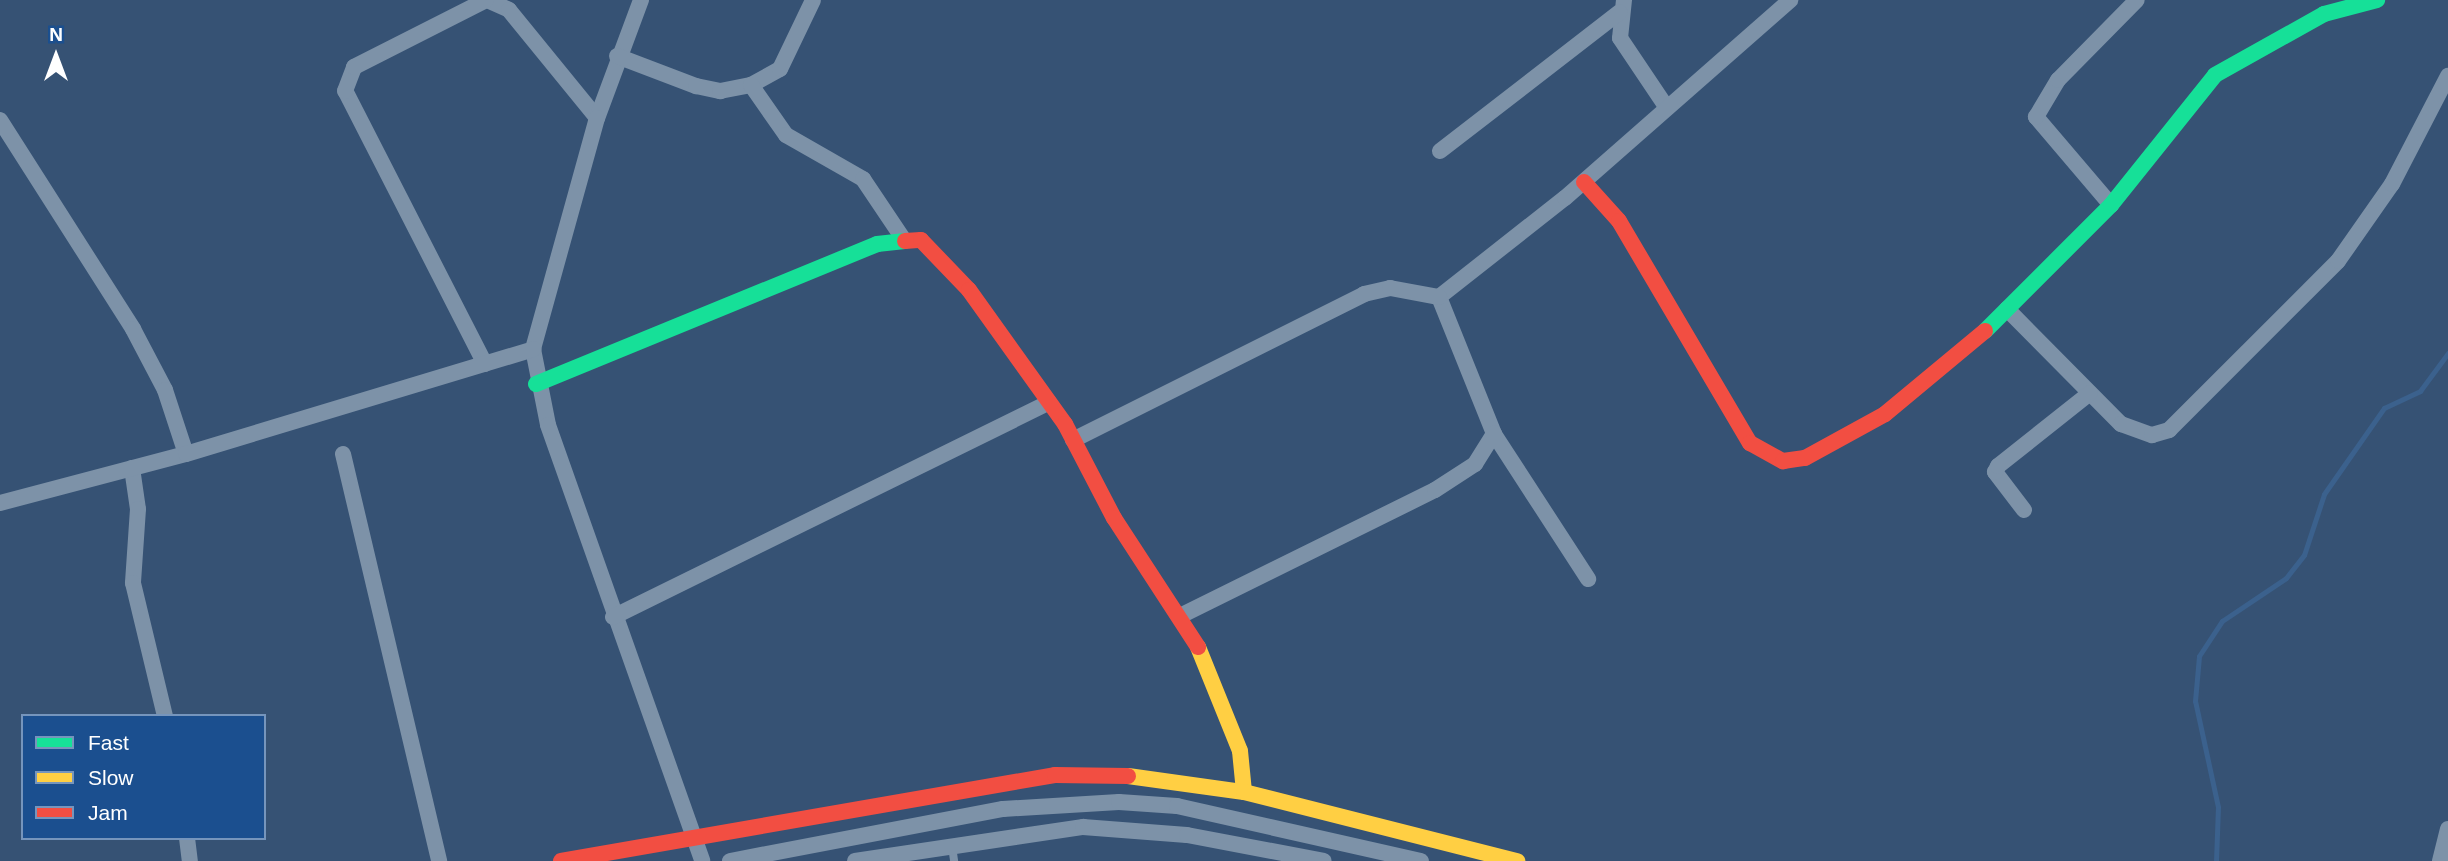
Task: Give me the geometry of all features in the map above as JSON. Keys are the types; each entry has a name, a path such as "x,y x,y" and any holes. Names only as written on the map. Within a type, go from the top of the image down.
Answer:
{"street":[{"path":"485,364 345,91 355,67 486,0 509,10 597,118"},
{"path":"641,0 617,56 597,118 533,349 536,384 613,617 702,861"},
{"path":"617,56 696,86 720,91 751,85 780,69 813,0"},
{"path":"1073,440 1364,294 1390,288 1439,297 1584,182 1790,0"},
{"path":"2111,205 2036,117 2058,80 2137,0"},
{"path":"1584,182 1619,221 1750,443 1783,461 1829,449 1885,414 2007,309 2111,205 2215,75 2324,14 2377,0"},
{"path":"1622,6 1620,38 1667,108"},
{"path":"1440,150 1622,6"},
{"path":"2007,309 2090,393 2138,433 2169,430 2186,417 2338,261 2392,184 2448,76"},
{"path":"751,85 786,135 863,179 904,240"},
{"path":"0,120 132,329 165,390 186,454"},
{"path":"536,384 877,244 921,240 940,254 1049,402 1073,440 1114,518 1180,616 1213,674 1240,751 1244,792"},
{"path":"1439,297 1494,433 1588,579"},
{"path":"0,503 186,454 533,349"},
{"path":"2024,510 1995,472 1998,466 2090,393"},
{"path":"613,617 1049,402"},
{"path":"1180,616 1435,490 1475,464 1494,433"},
{"path":"343,454 439,861"},
{"path":"132,468 138,509 133,583 165,714"},
{"path":"561,861 1055,775 1129,776 1244,792 1517,861"},
{"path":"730,861 1003,809 1119,802 1177,806 1420,861"},
{"path":"855,861 952,844 1083,827 1187,835 1324,861"},
{"path":"2440,861 2448,829"},
{"path":"187,840 190,861"}],"lane":[{"path":"952,844 954,861"}],"waterway":[{"path":"2216,861 2218,807 2195,701 2199,656 2222,621 2286,578 2304,555 2324,494 2384,408 2420,391 2448,353"}],"traffic: fast":[{"path":"1985,331 2111,205 2215,75 2324,14 2377,0"},
{"path":"536,384 877,244 905,241"}],"traffic: slow":[{"path":"1198,647 1240,751 1244,792"},
{"path":"1128,776 1244,792 1517,861"}],"traffic: jam":[{"path":"1584,182 1619,221 1750,443 1783,461 1805,458 1885,414 1985,331"},
{"path":"905,241 921,240 969,290 1065,424 1114,518 1198,647"},
{"path":"561,861 1055,775 1128,776"}]}
